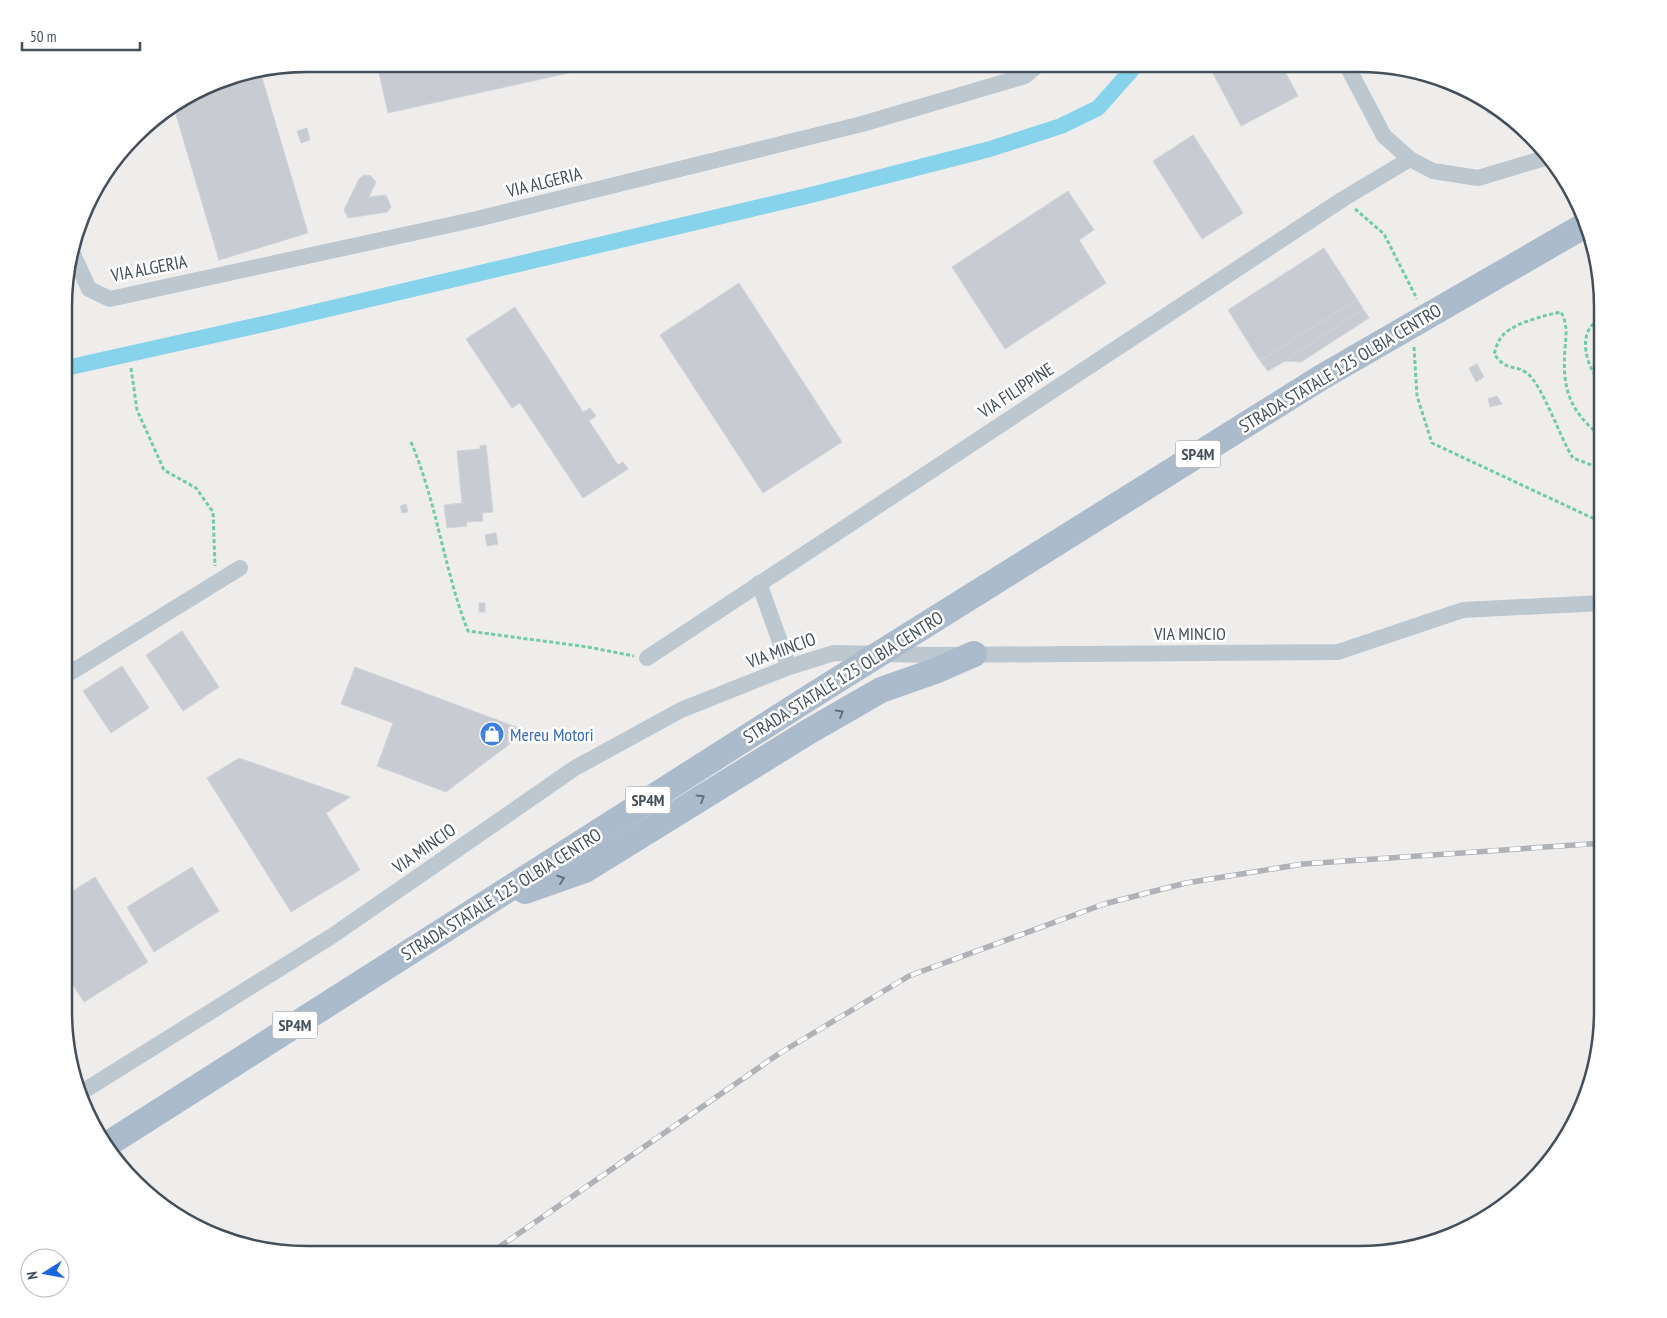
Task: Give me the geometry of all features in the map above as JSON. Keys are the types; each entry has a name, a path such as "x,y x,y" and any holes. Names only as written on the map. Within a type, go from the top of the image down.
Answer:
{"main road":[{"name":"STRADA STATALE 125 OLBIA CENTRO","path":"112,1141 815,694 1322,377 1581,228"},
{"path":"482,906 585,870 808,732 881,690 935,671 974,654"}],"street":[{"name":"VIA ALGERIA","path":"77,262 89,289 110,299 476,218 862,124 1025,76 1030,72"},
{"path":"1350,72 1384,136 1410,159 1434,171 1478,178 1542,159"},
{"name":"VIA FILIPPINE","path":"647,658 1343,200 1410,159"},
{"path":"72,672 240,568"},
{"path":"759,583 789,667"},
{"name":"VIA MINCIO","path":"86,1089 332,936 575,768 681,710 789,667 834,653 934,655 1338,652 1463,610 1594,603"}],"path":[{"path":"1343,200 1384,234 1418,301"},
{"path":"1594,430 1575,410 1566,391 1563,366 1567,322 1562,312 1529,321 1512,328 1500,337 1494,354 1502,365 1526,373 1538,389 1560,436 1573,458 1594,466"},
{"path":"1594,324 1589,329 1585,339 1587,358 1594,375"},
{"path":"1415,339 1417,396 1432,443 1594,519"},
{"path":"131,368 137,410 164,470 196,488 213,512 216,549 214,584"},
{"path":"411,442 420,464 449,568 455,597 468,631 588,647 647,658"}],"building":[{"path":"379,72 573,72 388,113"},
{"path":"1212,72 1285,72 1298,96 1241,126"},
{"path":"262,77 308,233 219,260 175,113 217,90"},
{"path":"307,128 310,140 301,143 297,131"},
{"path":"1193,135 1243,213 1202,239 1153,161"},
{"path":"364,175 371,176 376,182 369,197 386,195 391,207 387,212 348,218 344,210 359,179"},
{"path":"1068,191 1094,230 1079,240 1106,283 1005,349 952,267"},
{"path":"1324,248 1357,299 1260,361 1228,310"},
{"path":"739,283 842,442 763,493 660,335"},
{"path":"1357,299 1363,309 1285,361 1268,371 1260,361"},
{"path":"515,307 583,412 590,408 596,416 589,421 618,465 623,462 628,469 583,498 520,403 512,408 466,339"},
{"path":"1363,309 1369,318 1301,362 1285,361"},
{"path":"1477,364 1484,377 1476,382 1469,368"},
{"path":"1497,396 1502,404 1490,407 1488,399"},
{"path":"486,445 493,512 482,513 483,521 466,522 467,526 447,528 444,505 462,503 457,451 480,449 480,446"},
{"path":"406,504 408,512 402,513 400,506"},
{"path":"496,533 498,544 487,546 485,535"},
{"path":"479,603 485,603 485,612 479,612"},
{"path":"182,631 219,687 183,711 146,655"},
{"path":"122,666 149,708 111,733 83,691"},
{"path":"355,667 527,731 446,792 377,766 393,723 341,704"},
{"path":"239,758 350,797 326,813 360,870 291,912 207,778"},
{"path":"192,867 219,911 154,952 127,907"},
{"path":"95,877 148,962 84,1002 72,983 72,892"}],"waterway":[{"path":"72,367 273,322 811,195 990,149 1061,126 1098,108 1130,72"}],"railway":[{"path":"501,1246 780,1053 909,976 1104,904 1186,883 1303,864 1594,844"}],"place":[{"name":"Mereu Motori","path":"492,734"}]}
